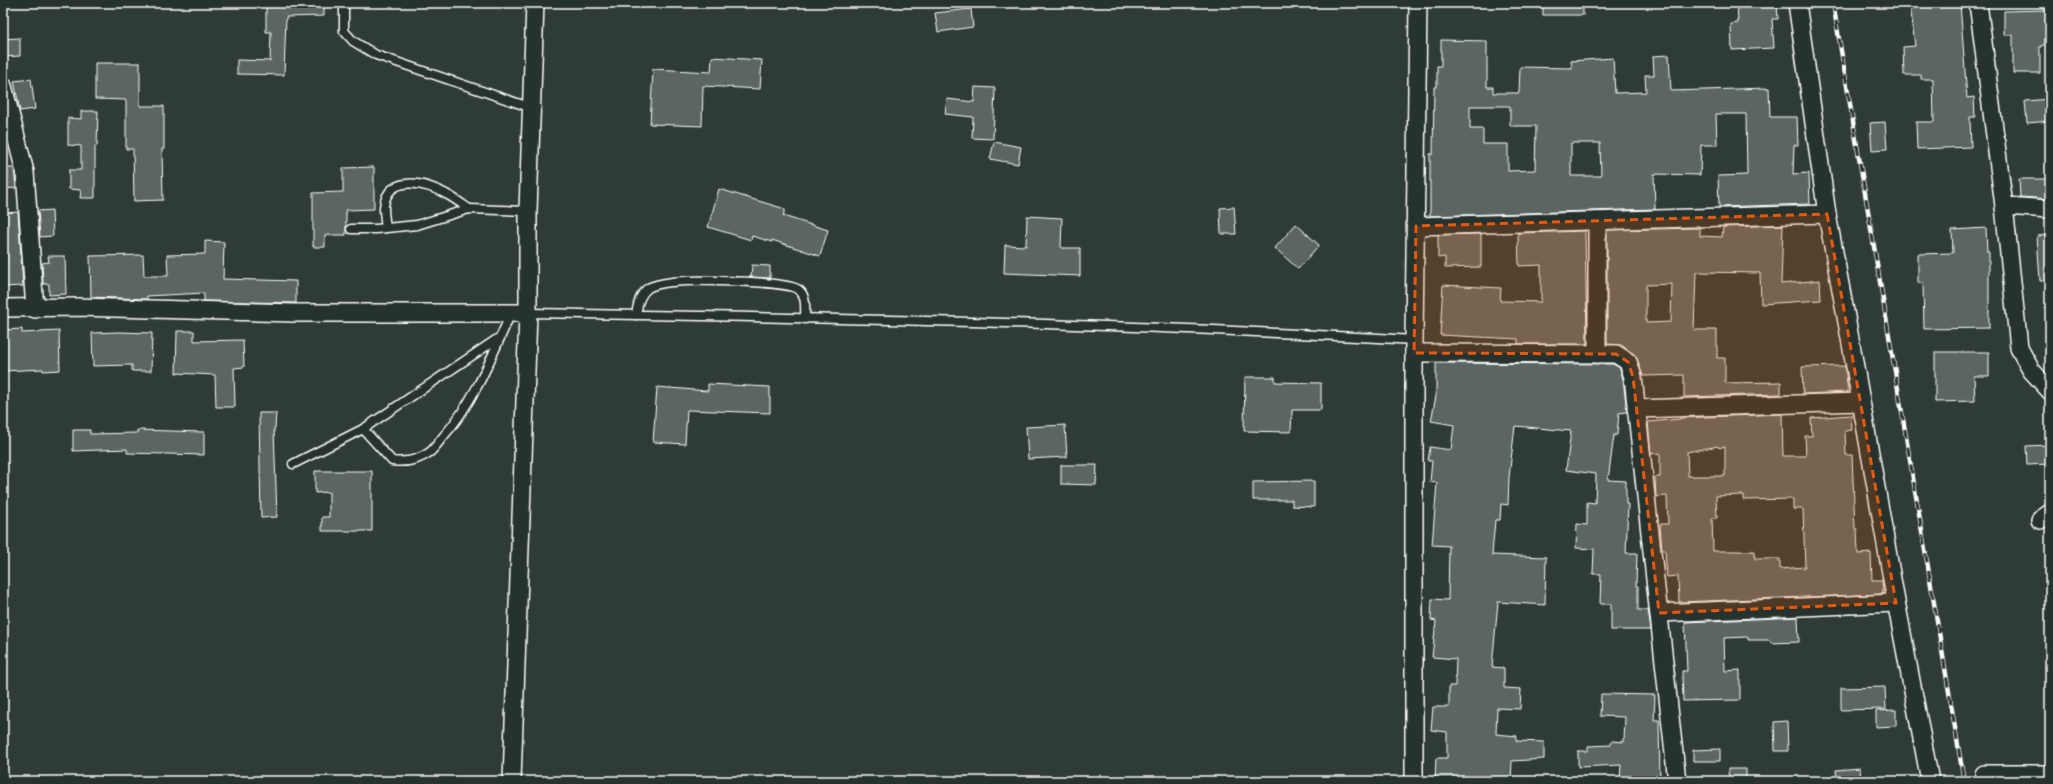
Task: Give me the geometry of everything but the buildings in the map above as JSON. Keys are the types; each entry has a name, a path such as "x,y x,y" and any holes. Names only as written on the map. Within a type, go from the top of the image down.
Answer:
{"street":[{"path":"512,781 528,313 528,212 535,3"},
{"path":"1414,781 1414,346 1418,3"},
{"path":"1797,3 1827,214 1896,603 1930,781"},
{"path":"1978,3 2004,206 2019,348 2030,370 2050,391"},
{"path":"3,86 25,172 36,309"},
{"path":"2004,206 2050,209"},
{"path":"1416,226 1827,214"},
{"path":"1597,221 1597,354"},
{"path":"3,308 36,309 77,307 294,313 528,313"},
{"path":"1414,346 1616,354 1628,362 1633,377 1676,781"},
{"path":"1636,409 1861,402"},
{"path":"1659,613 1896,603"},
{"path":"1984,774 2050,774"}],"lane":[{"path":"344,3 344,31 353,41 376,55 532,108"},
{"path":"386,228 384,206 390,191 397,186 407,183 422,184 440,191 469,209"},
{"path":"351,229 417,225 469,209 528,212"},
{"path":"636,315 640,296 648,288 658,284 673,282 741,282 792,285 796,287 800,290 805,299 805,319"},
{"path":"363,429 392,461 402,463 415,460 430,452 451,429 475,389 511,313"},
{"path":"528,313 1224,330 1414,346"},
{"path":"293,464 363,429 501,336"}],"highlighted area":[{"path":"1827,214 1896,603 1659,613 1633,377 1628,362 1616,354 1414,353 1416,226"}],"railway":[{"path":"1833,3 1964,781"}]}
